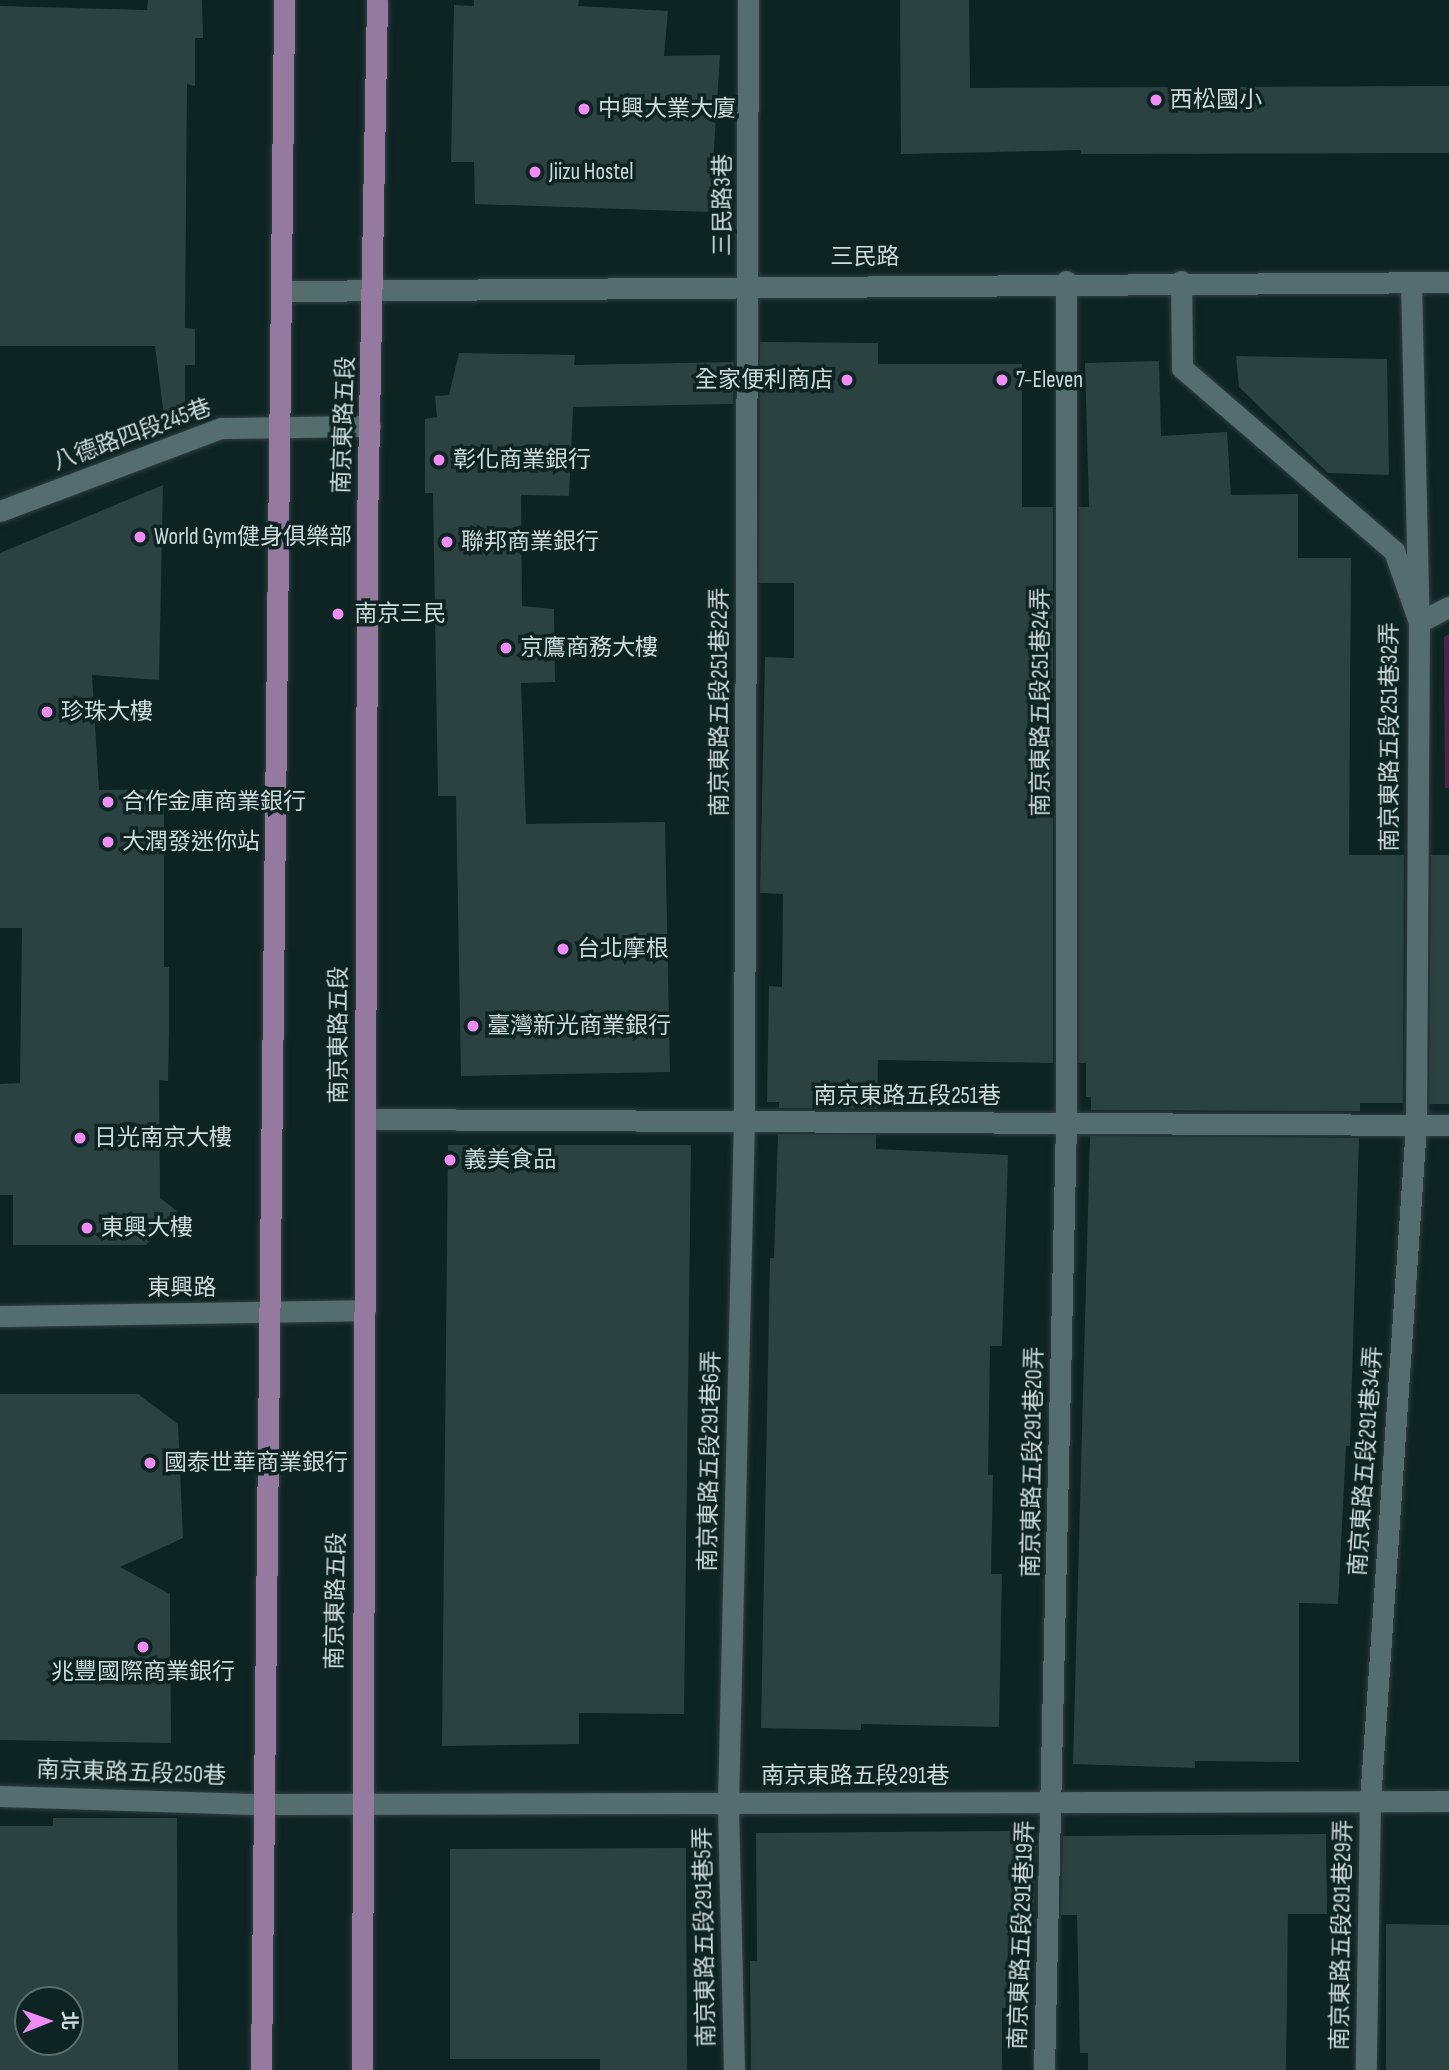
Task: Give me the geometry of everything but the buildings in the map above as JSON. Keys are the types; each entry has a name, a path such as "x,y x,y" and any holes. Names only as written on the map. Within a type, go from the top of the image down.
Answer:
{"main road":[{"path":"261,2070 261,1804 282,426 284,0"},
{"name":"南京東路五段","path":"362,2070 370,426 377,0"}],"street":[{"name":"三民路3巷","path":"748,0 748,284"},
{"name":"三民路","path":"282,290 1066,281 1449,282"},
{"name":"南京東路五段251巷24弄","path":"1066,281 1066,1123"},
{"name":"南京東路五段251巷32弄","path":"1181,281 1182,368 1394,551 1419,622 1416,1125"},
{"path":"1411,282 1419,622 1449,607"},
{"name":"南京東路五段251巷22弄","path":"744,1121 748,284"},
{"name":"八德路四段245巷","path":"0,511 221,428 370,426"},
{"name":"南京東路五段251巷","path":"365,1119 1449,1125"},
{"name":"南京東路五段291巷6弄","path":"728,1803 744,1121"},
{"name":"南京東路五段291巷20弄","path":"1052,1802 1066,1123"},
{"name":"南京東路五段291巷34弄","path":"1370,1801 1416,1125"},
{"name":"東興路","path":"0,1316 270,1315 365,1310"},
{"name":"南京東路五段250巷","path":"0,1796 261,1804"},
{"name":"南京東路五段291巷29弄","path":"1366,2070 1370,1801"},
{"name":"南京東路五段291巷","path":"261,1804 1449,1801"},
{"name":"南京東路五段291巷19弄","path":"1044,2070 1052,1802"},
{"name":"南京東路五段291巷5弄","path":"728,1803 734,2070"}],"shaded area":[{"path":"1449,634 1449,788 1445,788 1444,637"}],"place":[{"name":"西松國小","path":"1156,100"},
{"name":"中興大業大廈","path":"584,109"},
{"name":"Jiizu Hostel","path":"535,172"},
{"name":"全家便利商店","path":"847,380"},
{"name":"7-Eleven","path":"1002,380"},
{"name":"彰化商業銀行","path":"439,460"},
{"name":"World Gym健身俱樂部","path":"140,537"},
{"name":"聯邦商業銀行","path":"447,542"},
{"name":"南京三民","path":"338,614"},
{"name":"京鷹商務大樓","path":"506,648"},
{"name":"珍珠大樓","path":"47,712"},
{"name":"合作金庫商業銀行","path":"108,802"},
{"name":"大潤發迷你站","path":"108,842"},
{"name":"台北摩根","path":"563,949"},
{"name":"臺灣新光商業銀行","path":"473,1026"},
{"name":"日光南京大樓","path":"80,1138"},
{"name":"義美食品","path":"450,1160"},
{"name":"東興大樓","path":"87,1228"},
{"name":"國泰世華商業銀行","path":"150,1463"},
{"name":"兆豐國際商業銀行","path":"143,1647"}]}
